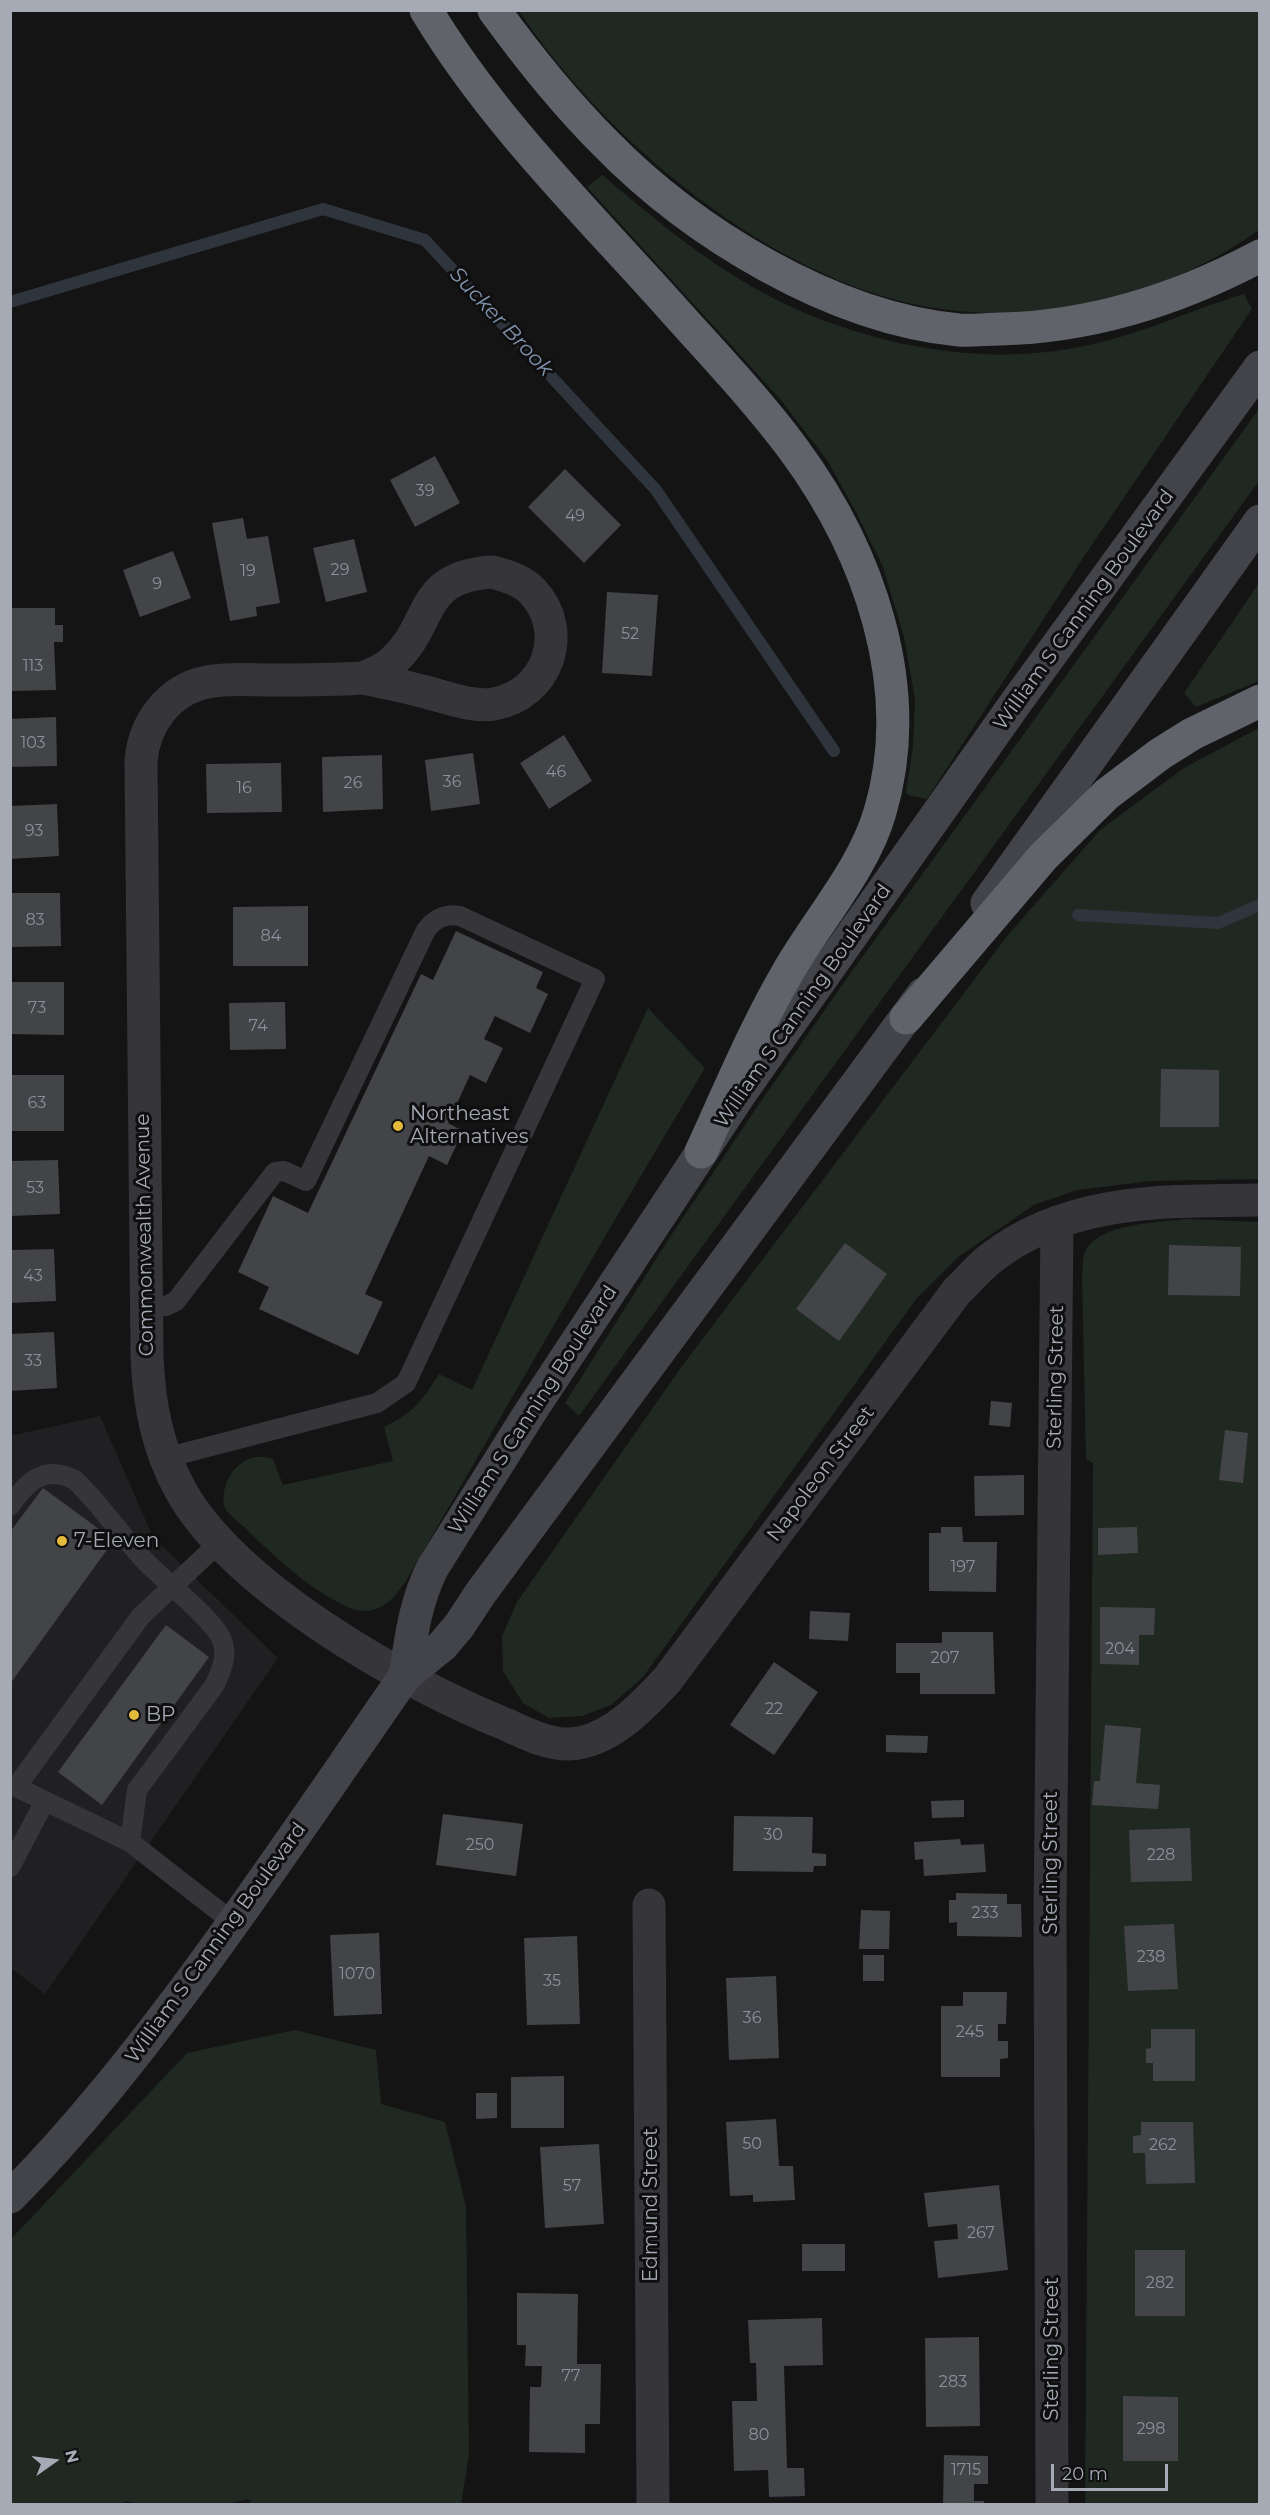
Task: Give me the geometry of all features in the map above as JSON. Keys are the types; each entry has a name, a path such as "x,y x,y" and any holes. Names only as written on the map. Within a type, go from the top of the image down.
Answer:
{"highway":[{"path":"426,10 475,84 518,136 737,380 796,453 825,499 849,544 872,601 885,645 893,694 893,742 888,782 879,817 852,872 805,943 766,1013 701,1152"},
{"path":"494,10 523,49 605,144 655,188 708,228 766,265 829,297 892,319 960,330 1024,328 1090,319 1156,303 1216,279 1260,256"},
{"path":"906,1018 1043,857 1107,794 1160,754 1192,734 1260,701"}],"main road":[{"name":"William S Canning Boulevard","path":"405,1676 415,1612 421,1590 433,1567 701,1152 1017,700 1260,366"},
{"name":"William S Canning Boulevard","path":"10,2197 102,2095 234,1923 405,1676 442,1646 459,1626 501,1565 906,1018 1260,520"}],"street":[{"path":"492,572 514,578 532,591 545,609 552,629 551,651 543,671 530,688 512,699 492,704 471,703 363,678 392,663 406,646 433,598 449,583 470,573 492,572"},
{"name":"Commonwealth Avenue","path":"363,678 221,681 199,685 169,701 151,723 145,736 141,761 146,1308 149,1393 156,1433 181,1492 220,1542 241,1563 290,1602 333,1633 405,1676"},
{"name":"Napoleon Street","path":"405,1676 487,1717 557,1743 570,1744 602,1735 650,1698 682,1661 957,1291 990,1259 1022,1238 1057,1222 1097,1210 1172,1200 1260,1200"},
{"name":"Sterling Street","path":"1052,2505 1050,1913 1057,1222"},
{"name":"Edmund Street","path":"649,1905 653,2505"}],"lane":[{"path":"146,1308 166,1306 176,1301 275,1172 285,1171 306,1181 426,930 432,922 442,916 452,914 460,916 595,979 405,1383 377,1403 165,1458"},
{"path":"10,1506 24,1487 40,1476 59,1474 67,1476 82,1487 143,1558 212,1625 222,1640 225,1658 214,1686 137,1790 130,1842"},
{"path":"220,1542 141,1616 13,1786 130,1842 234,1923"},
{"path":"10,1867 45,1801"}],"shaded area":[{"path":"519,11 1259,11 1259,230 1183,273 1142,289 1099,301 1055,309 1011,313 967,312 923,306 865,290 807,266 750,234 695,196 644,153 596,107 554,59"},
{"path":"602,175 690,246 737,278 787,305 822,320 895,342 971,353 1047,352 1105,341 1244,294 1252,309 1085,555 927,799 908,795 906,791 913,747 915,699 904,637 883,567 855,510 827,460 780,399 587,187"},
{"path":"1259,409 1259,481 579,1416 565,1403 672,1234 755,1110 845,981"},
{"path":"1259,583 1259,681 1196,707 1184,693"},
{"path":"1259,728 1259,1179 1150,1181 1077,1190 1034,1205 958,1257 917,1298 643,1677 611,1705 582,1716 549,1718 523,1703 503,1671 502,1636 517,1602 682,1366 1008,935 1100,830 1184,768"},
{"path":"648,1008 705,1068 406,1581 389,1601 373,1610 356,1610 339,1603 293,1572 228,1513 224,1506 223,1496 230,1476 241,1464 256,1457 273,1459 283,1485 393,1461 384,1427 416,1405 439,1374 472,1390"},
{"path":"1185,1219 1259,1222 1259,2504 1085,2504 1093,1463 1086,1459 1083,1261 1085,1252 1092,1242 1102,1235 1129,1226"},
{"path":"100,1416 153,1537 278,1658 45,1994 11,1968 10,1436"},
{"path":"295,2030 376,2050 381,2104 445,2122 466,2206 469,2455 461,2504 252,2504 248,2499 187,2506 125,2501 122,2504 11,2504 11,2239 187,2053"}],"building":[{"path":"435,456 460,503 415,527 390,480"},
{"path":"565,469 621,525 584,563 528,507"},
{"path":"243,518 247,539 268,536 280,603 256,607 257,616 230,621 212,523"},
{"path":"354,539 367,592 326,602 313,548"},
{"path":"173,551 191,598 140,617 123,570"},
{"path":"607,592 658,595 652,676 602,673"},
{"path":"10,608 55,608 55,625 63,625 63,642 54,642 56,690 10,691"},
{"path":"56,717 57,766 10,767 10,719"},
{"path":"564,735 592,781 549,809 520,763"},
{"path":"473,753 480,804 431,811 425,760"},
{"path":"382,755 383,809 323,812 322,757"},
{"path":"281,763 282,812 207,813 206,764"},
{"path":"57,804 59,856 10,859 10,806"},
{"path":"10,893 60,893 61,946 10,947"},
{"path":"308,906 308,966 233,966 233,907"},
{"path":"456,931 543,972 536,988 548,994 530,1033 495,1016 484,1039 503,1048 486,1083 470,1075 448,1123 463,1131 447,1165 429,1156 365,1294 383,1302 358,1355 259,1309 269,1287 238,1272 273,1196 308,1213 421,974 433,980"},
{"path":"10,982 64,982 64,1035 10,1034"},
{"path":"285,1002 286,1049 230,1050 229,1003"},
{"path":"1161,1069 1219,1070 1219,1127 1160,1127"},
{"path":"10,1075 64,1075 64,1131 10,1131"},
{"path":"58,1160 60,1214 10,1216 10,1161"},
{"path":"845,1243 887,1274 839,1341 796,1309"},
{"path":"1169,1245 1241,1247 1240,1296 1168,1295"},
{"path":"54,1249 56,1301 10,1303 10,1250"},
{"path":"54,1332 57,1388 10,1391 10,1334"},
{"path":"991,1401 1012,1403 1010,1427 989,1425"},
{"path":"1225,1430 1248,1433 1243,1483 1219,1480"},
{"path":"1024,1475 1024,1515 975,1516 974,1476"},
{"path":"43,1488 114,1540 10,1684 10,1532"},
{"path":"941,1527 962,1527 963,1542 997,1542 996,1592 929,1591 929,1533 941,1533"},
{"path":"1137,1527 1138,1553 1098,1555 1098,1528"},
{"path":"1100,1607 1155,1608 1154,1635 1139,1635 1139,1665 1100,1664"},
{"path":"810,1611 850,1613 848,1641 809,1639"},
{"path":"166,1625 209,1657 102,1805 58,1772"},
{"path":"942,1632 993,1632 995,1694 920,1694 920,1673 896,1673 896,1643 942,1643"},
{"path":"774,1662 818,1692 774,1755 730,1725"},
{"path":"1105,1725 1141,1728 1136,1783 1160,1785 1158,1809 1092,1805 1094,1781 1100,1781"},
{"path":"886,1735 928,1736 927,1753 886,1752"},
{"path":"964,1800 964,1817 932,1818 931,1801"},
{"path":"443,1814 523,1824 516,1876 436,1865"},
{"path":"734,1816 813,1817 812,1853 826,1854 826,1866 814,1866 813,1872 733,1871"},
{"path":"1190,1828 1192,1881 1131,1882 1129,1830"},
{"path":"960,1839 961,1845 984,1844 986,1872 924,1876 923,1859 915,1860 914,1842"},
{"path":"956,1893 1007,1894 1007,1904 1021,1904 1022,1937 957,1936 957,1922 949,1923 949,1900 956,1900"},
{"path":"861,1910 890,1911 889,1949 859,1949"},
{"path":"1174,1924 1178,1989 1128,1991 1124,1926"},
{"path":"379,1933 382,2014 334,2016 330,1935"},
{"path":"577,1936 580,2024 527,2025 524,1938"},
{"path":"863,1955 884,1955 884,1981 863,1981"},
{"path":"776,1976 779,2058 729,2060 726,1978"},
{"path":"963,1992 1007,1992 1006,2024 998,2024 998,2041 1008,2041 1008,2058 1000,2059 1000,2077 941,2077 941,2006 963,2006"},
{"path":"1151,2029 1195,2029 1195,2081 1153,2081 1153,2063 1146,2063 1146,2049 1151,2048"},
{"path":"564,2076 564,2128 511,2128 511,2077"},
{"path":"476,2093 497,2093 497,2118 476,2119"},
{"path":"776,2119 779,2166 793,2166 795,2200 753,2202 753,2195 730,2196 726,2122"},
{"path":"1141,2122 1193,2122 1195,2183 1146,2184 1145,2153 1133,2153 1133,2136 1141,2135"},
{"path":"599,2144 604,2224 545,2228 540,2147"},
{"path":"999,2185 1008,2270 938,2278 934,2241 958,2239 957,2224 928,2227 924,2193"},
{"path":"802,2244 845,2244 845,2271 802,2271"},
{"path":"1135,2250 1185,2250 1185,2316 1135,2316"},
{"path":"517,2293 578,2294 577,2364 601,2364 600,2424 585,2424 585,2453 529,2452 530,2387 541,2387 542,2366 525,2366 526,2345 517,2345"},
{"path":"822,2318 823,2365 784,2366 787,2468 804,2468 805,2496 769,2497 768,2470 734,2471 732,2401 757,2401 756,2363 750,2363 748,2320"},
{"path":"979,2337 980,2426 926,2427 925,2338"},
{"path":"1123,2396 1178,2397 1178,2461 1123,2461"},
{"path":"944,2455 988,2456 988,2484 974,2484 974,2501 984,2501 984,2504 943,2504"}],"waterway":[{"name":"Sucker Brook","path":"10,302 323,209 425,240 656,490 834,751"},
{"name":"Sucker Brook","path":"1078,915 1218,923 1260,905"}],"place":[{"name":"Northeast Alternatives","path":"398,1126"},
{"name":"7-Eleven","path":"62,1541"},
{"name":"BP","path":"134,1715"}]}
